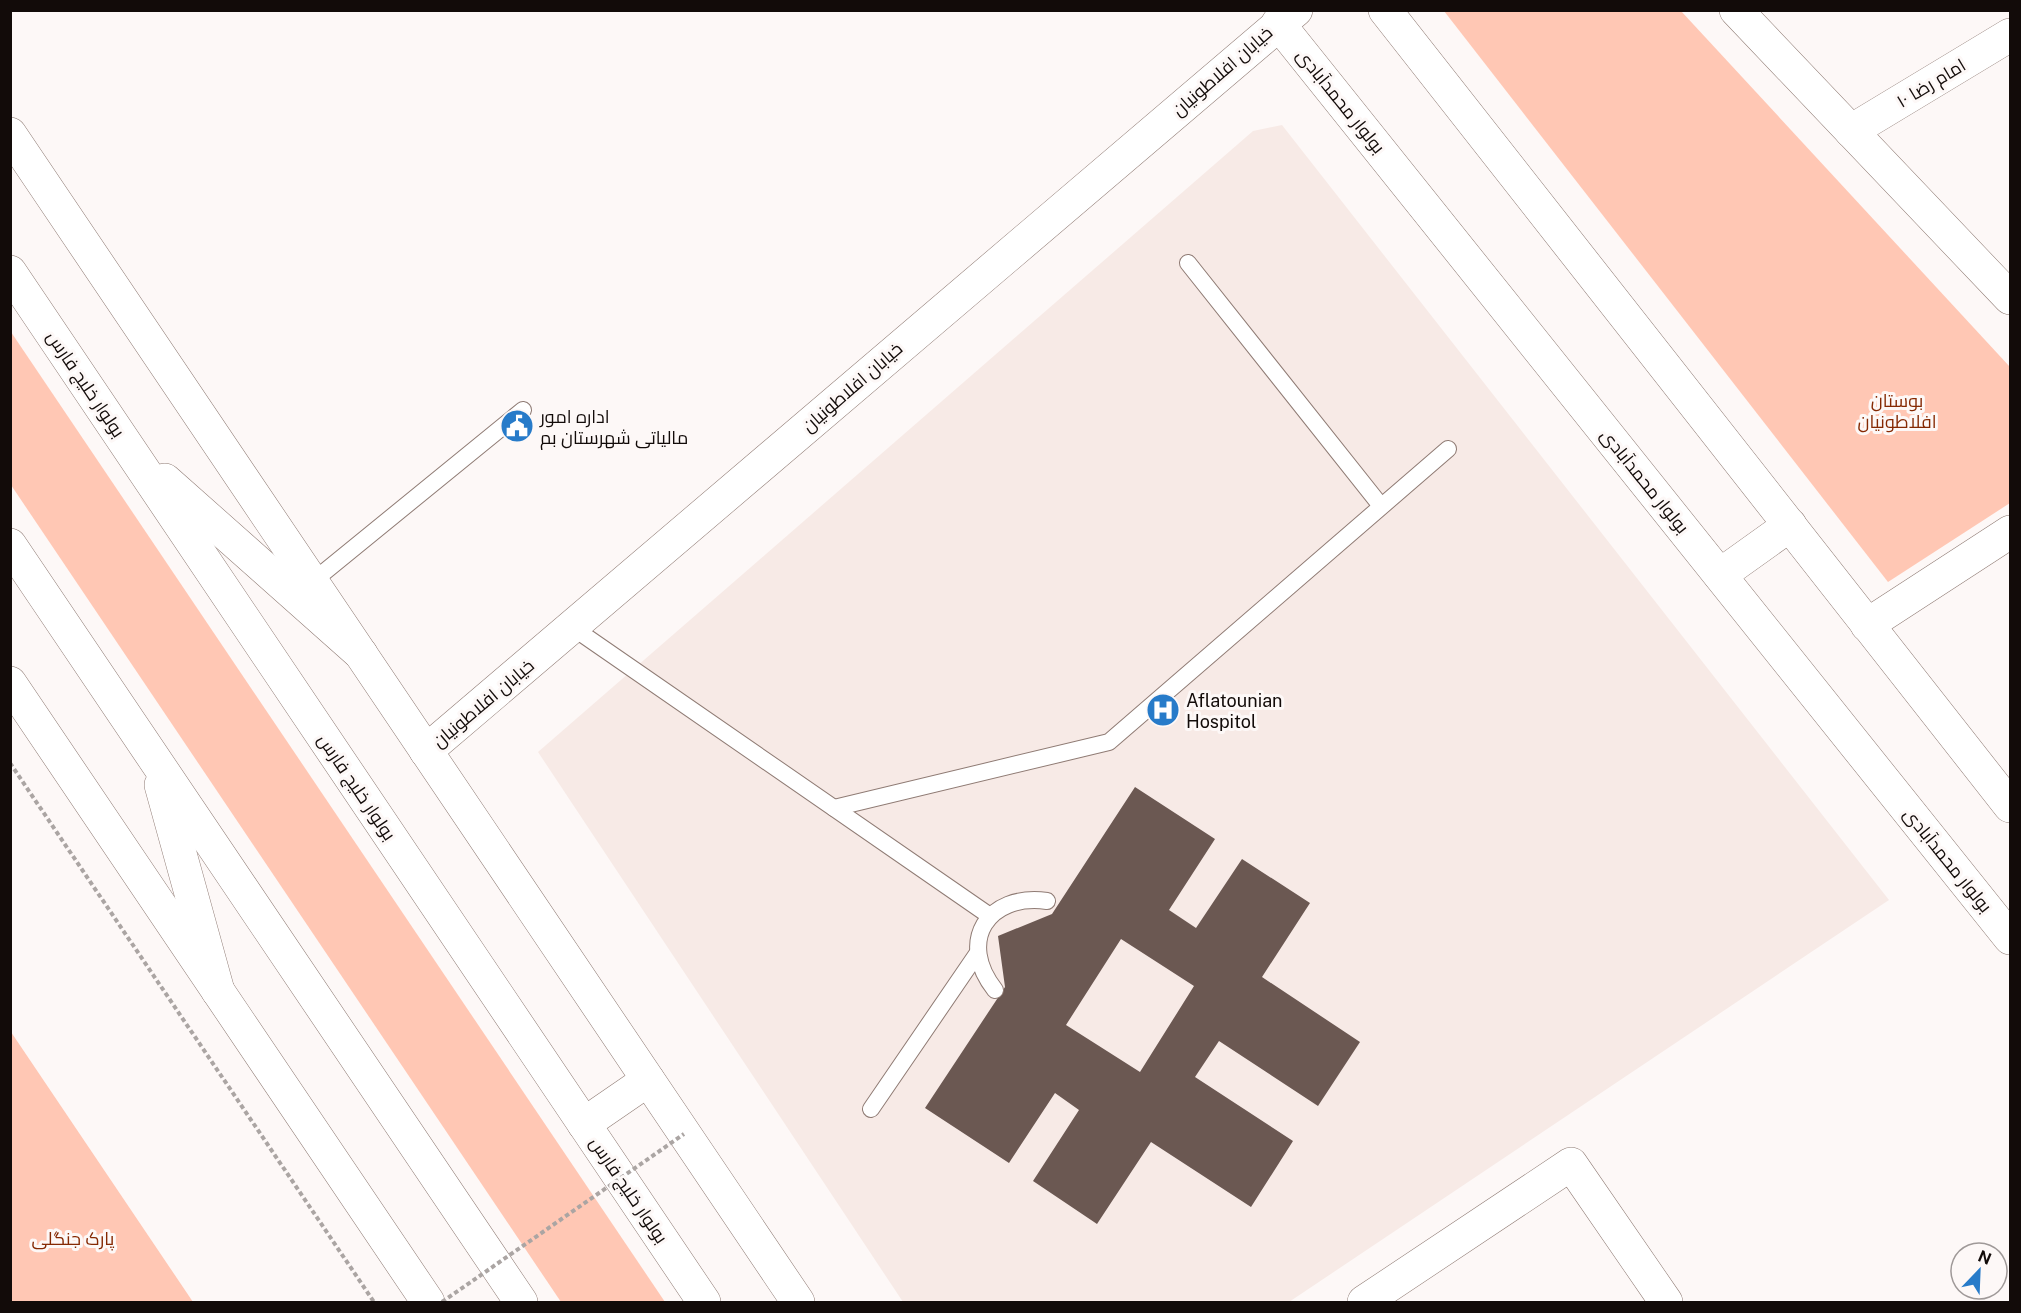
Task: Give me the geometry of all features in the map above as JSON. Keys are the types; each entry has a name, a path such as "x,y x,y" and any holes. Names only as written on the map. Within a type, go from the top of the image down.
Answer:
{"main road":[{"path":"1385,10 2010,806"},
{"path":"1736,10 2010,298"},
{"name":"بولوار محمدآبادی","path":"1286,15 1720,574 2010,938"},
{"name":"خیابان افلاطونیان","path":"426,751 1286,15"},
{"name":"امام رضا ۱۰","path":"1851,131 2010,35"},
{"path":"10,134 798,1302"},
{"name":"بولوار خلیج فارس","path":"10,272 704,1302"},
{"path":"128,447 361,654"},
{"path":"1720,574 1790,525"},
{"path":"1868,625 2010,532"},
{"path":"10,545 521,1302"},
{"path":"10,683 428,1302"},
{"path":"154,758 218,991"},
{"path":"584,1124 648,1080"},
{"path":"1364,1302 1570,1164 1666,1302"}],"lane":[{"path":"1188,263 1381,506"},
{"path":"312,582 523,410"},
{"path":"834,808 1109,741 1448,449"},
{"path":"572,627 990,916"},
{"path":"995,990 983,974 977,954 980,934 990,916 1006,904 1026,898 1047,901"},
{"path":"871,1109 977,954"}],"path":[{"path":"10,763 374,1302"},
{"path":"442,1302 684,1134"}],"shaded area":[{"name":"Aflatounian Hospitol","path":"1282,125 1889,900 1289,1302 903,1302 538,752 1253,131"}],"green space":[{"name":"بوستان افلاطونیان","path":"1444,11 1681,11 2010,367 2010,503 1888,582"},
{"path":"10,332 665,1302 561,1302 11,485"},
{"name":"پارک جنگلی","path":"11,1032 193,1302 11,1302"}],"building":[{"path":"1135,787 1215,839 1169,910 1196,928 1242,859 1310,903 1262,977 1360,1042 1318,1106 1219,1041 1195,1077 1293,1141 1251,1207 1151,1142 1097,1224 1033,1181 1079,1110 1055,1093 1009,1163 925,1108 1005,987 998,936 1052,914","holes":["1121,939 1194,986 1140,1072 1066,1025"]}],"place":[{"name":"اداره امور مالیاتی شهرستان بم","path":"517,426"},
{"name":"Aflatounian Hospitol","path":"1163,710"}]}
